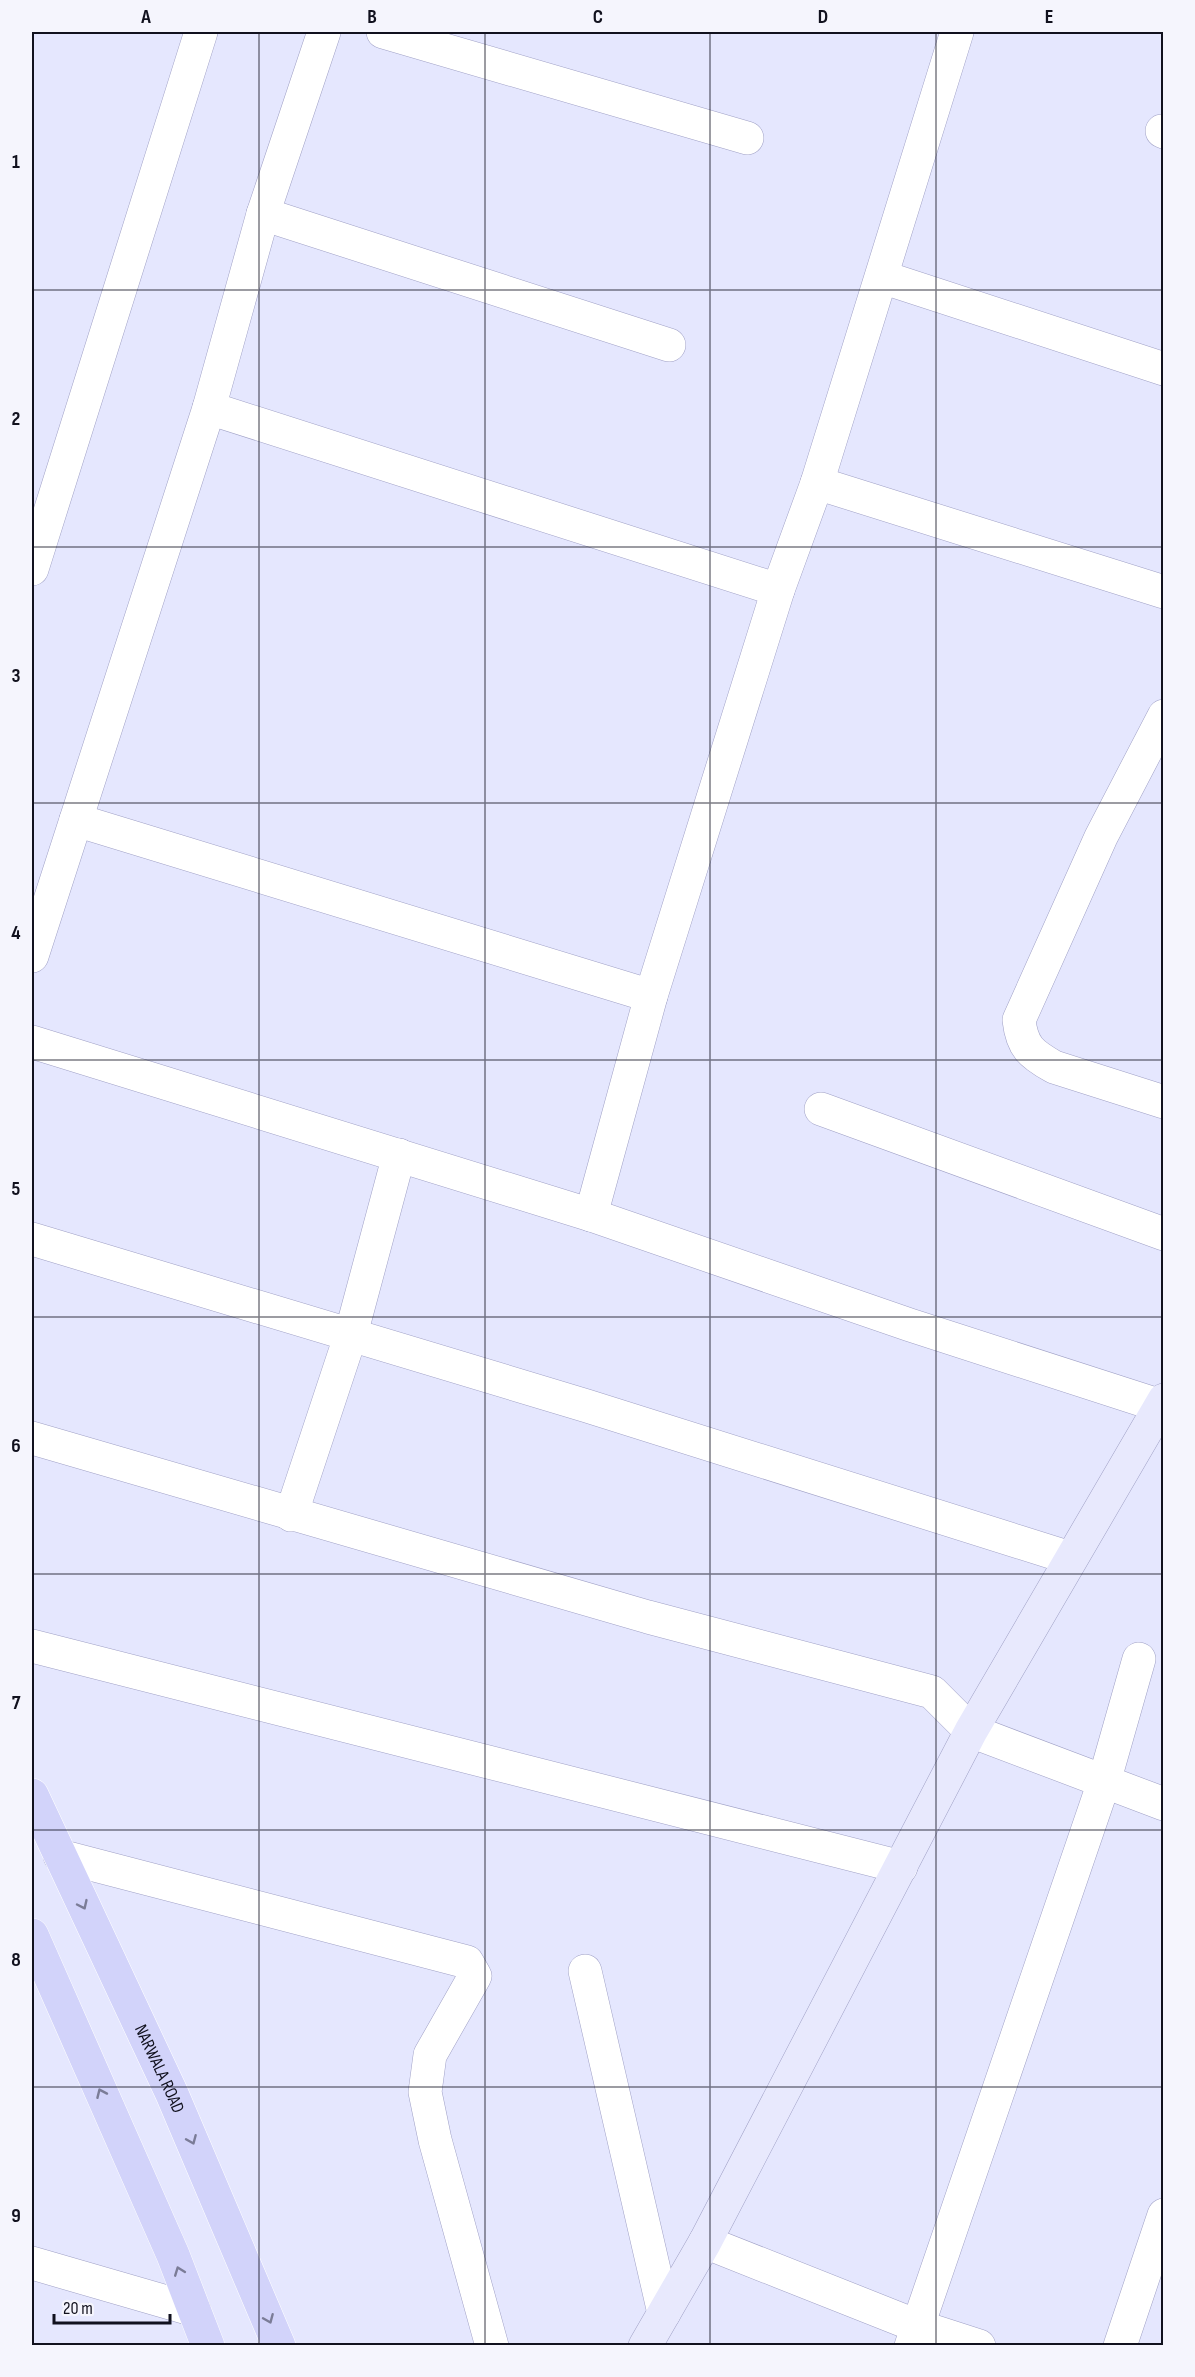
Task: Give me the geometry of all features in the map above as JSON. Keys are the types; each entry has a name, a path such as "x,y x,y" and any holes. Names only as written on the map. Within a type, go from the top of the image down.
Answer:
{"main road":[{"path":"645,2346 705,2242 970,1731 1070,1558 1163,1404"},
{"name":"NARWALA ROAD","path":"32,1796 172,2094 279,2346"},
{"path":"32,1935 173,2255 208,2346"}],"street":[{"path":"32,569 201,32"},
{"path":"32,956 209,408 263,214 324,32"},
{"path":"383,32 747,138"},
{"path":"591,1215 651,996 778,590 817,483 957,32"},
{"path":"263,214 669,345"},
{"path":"882,277 1164,369"},
{"path":"209,408 778,590"},
{"path":"817,483 1164,592"},
{"path":"1164,716 1101,837 1019,1020 1024,1044 1038,1058 1054,1067 1164,1102"},
{"path":"75,820 651,996"},
{"path":"32,1042 591,1215 910,1325 1163,1404"},
{"path":"821,1109 1164,1234"},
{"path":"291,1515 351,1334 399,1155"},
{"path":"32,1239 351,1334 1070,1558"},
{"path":"32,1438 648,1617 932,1692 970,1731 1164,1804"},
{"path":"32,1646 901,1867"},
{"path":"914,2336 1104,1782 1139,1659"},
{"path":"60,1856 467,1962 475,1976 430,2055 425,2092 435,2140 492,2346"},
{"path":"585,1971 664,2313"},
{"path":"1120,2346 1164,2215"},
{"path":"705,2242 914,2336 980,2346"},
{"path":"32,2263 194,2310"}]}
